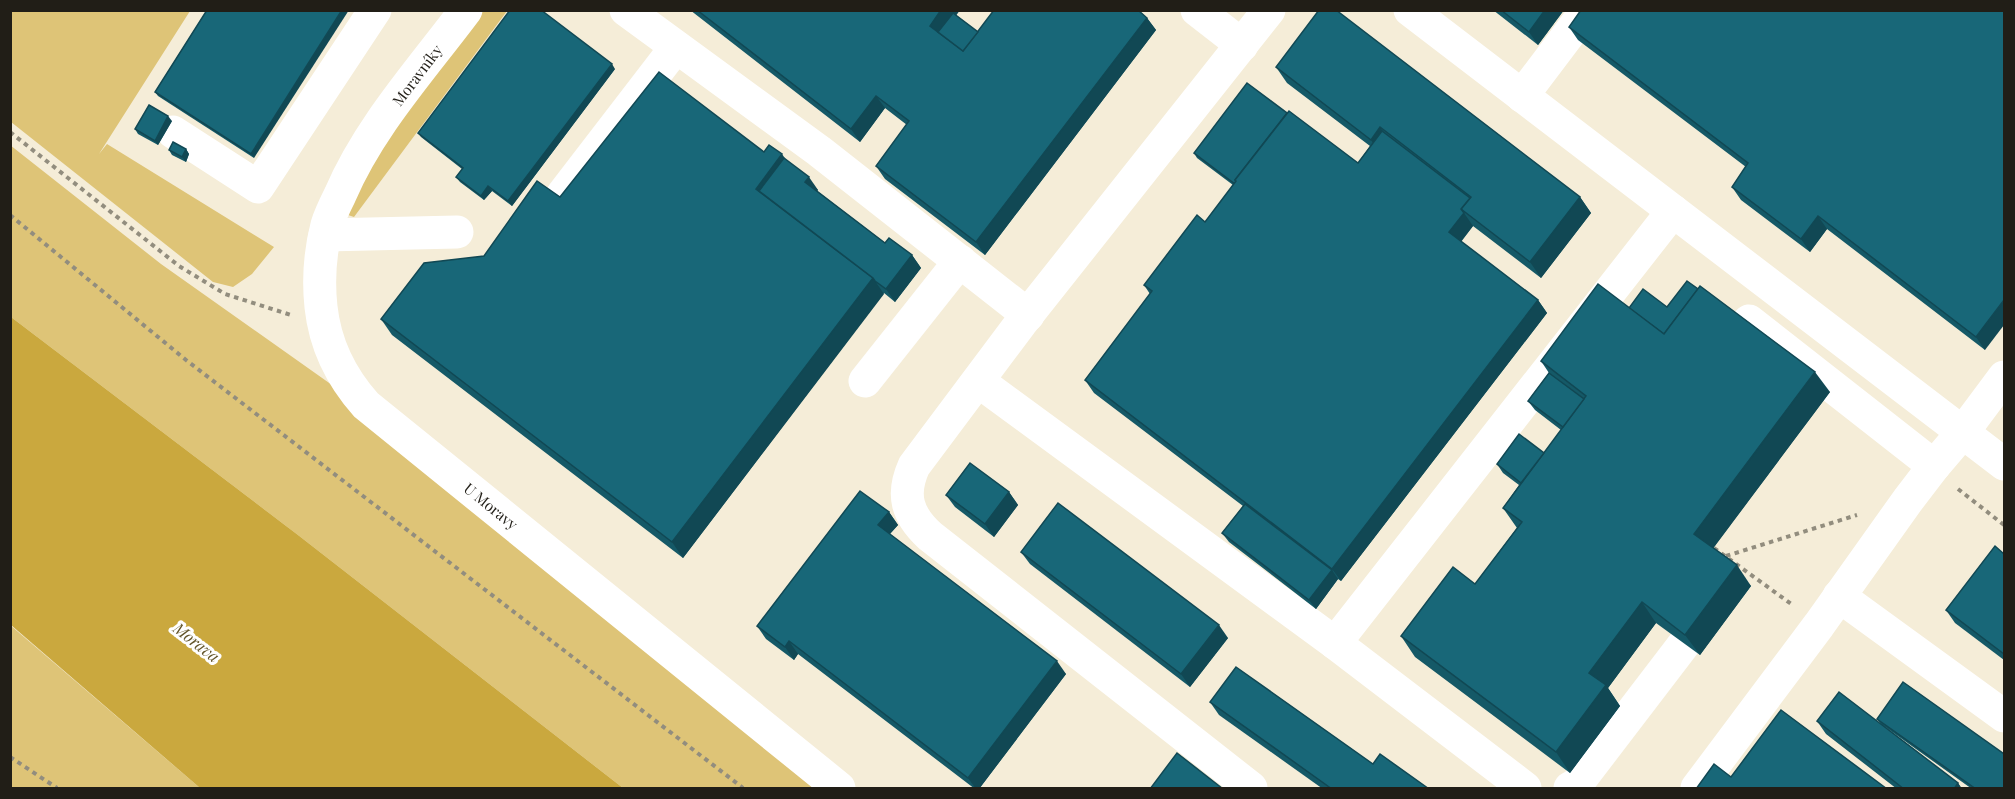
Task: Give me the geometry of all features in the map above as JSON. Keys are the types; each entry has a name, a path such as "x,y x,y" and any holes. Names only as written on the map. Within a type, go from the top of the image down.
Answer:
{"street":[{"path":"173,132 258,187 375,10"},
{"name":"Moravníky","path":"369,139 466,10"},
{"path":"626,10 819,151 1028,315"},
{"path":"1197,10 1242,45"},
{"path":"1251,789 917,524 907,500 910,475 914,466 1028,315 1269,10"},
{"path":"1410,10 2004,464"},
{"path":"1522,96 1587,10"},
{"path":"562,194 676,47"},
{"name":"U Moravy","path":"369,139 346,181 327,224 319,279 323,324 330,347 351,388 366,405 839,789"},
{"path":"1335,643 1673,211"},
{"path":"325,235 457,232"},
{"path":"865,381 960,261"},
{"path":"1749,321 1934,466"},
{"path":"1697,789 1934,466 1963,432 2004,376"},
{"path":"978,381 1335,643 1525,789"},
{"path":"1839,596 2004,716"},
{"path":"1576,787 1684,644"}],"path":[{"path":"10,132 179,266 225,294 270,310 323,324"},
{"path":"10,214 186,360 743,789"},
{"path":"1934,466 1962,493 2004,525"},
{"path":"1726,556 1862,514"},
{"path":"1714,548 1819,625"},
{"path":"10,757 57,789"}],"shaded area":[{"path":"10,11 190,11 99,154 107,144 274,247 252,274 233,287 213,282 11,122"},
{"path":"480,11 507,11 354,217 348,215 375,160 391,134"},
{"path":"10,145 161,264 332,385 825,788 623,788 298,535 11,317"},
{"path":"10,625 200,788 11,788"}],"water":[{"name":"Morava","path":"11,317 298,535 623,788 200,788 11,625"}],"building":[{"path":"207,10 342,10 251,154 155,92"},
{"path":"510,10 541,10 612,64 508,201 488,186 481,196 456,177 463,168 418,133"},
{"path":"697,10 941,10 930,26 963,51 994,10 1138,10 1147,18 976,242 876,166 909,121 876,96 851,129"},
{"path":"1319,10 1336,10 1580,197 1530,262 1461,209 1471,197 1380,127 1371,140 1276,67"},
{"path":"1501,10 1545,10 1529,32"},
{"path":"1581,10 2004,10 2004,300 1976,337 1818,216 1801,239 1732,187 1748,163 1569,27"},
{"path":"953,13 978,32 963,51 938,32"},
{"path":"659,72 764,152 769,145 782,154 756,189 873,278 672,542 381,319 424,263 484,256 537,181 560,197"},
{"path":"1247,83 1287,113 1235,180 1235,184 1194,153"},
{"path":"149,105 168,116 155,141 135,129"},
{"path":"1289,111 1358,163 1382,131 1470,198 1461,209 1464,213 1449,232 1538,300 1332,569 1085,380 1152,291 1144,285 1197,215 1205,222"},
{"path":"173,142 186,149 182,157 169,150"},
{"path":"784,158 809,177 805,182 885,243 889,238 912,255 886,289 759,191"},
{"path":"1687,281 1698,289 1664,334 1629,308 1643,289 1667,307"},
{"path":"1598,284 1664,334 1700,286 1815,372 1694,534 1737,565 1685,635 1642,602 1589,673 1606,685 1556,752 1401,636 1453,567 1475,584 1522,522 1503,508 1586,396 1541,361"},
{"path":"1549,373 1584,399 1563,427 1528,401"},
{"path":"1519,434 1544,453 1521,483 1497,464"},
{"path":"970,463 1009,492 985,524 946,495"},
{"path":"860,491 889,512 878,525 1057,661 968,778 789,641 785,647 757,626"},
{"path":"1058,503 1219,625 1181,674 1021,552"},
{"path":"1245,504 1332,570 1309,600 1222,533"},
{"path":"1995,546 2004,554 2004,654 1946,610"},
{"path":"1236,667 1373,764 1380,754 1429,789 1332,789 1210,702"},
{"path":"1903,682 2004,754 2004,789 1976,789 1877,719"},
{"path":"1839,692 1958,783 1954,789 1904,789 1817,721"},
{"path":"1781,710 1887,789 1696,789 1714,764 1731,777"},
{"path":"1177,753 1223,789 1150,789"}]}
